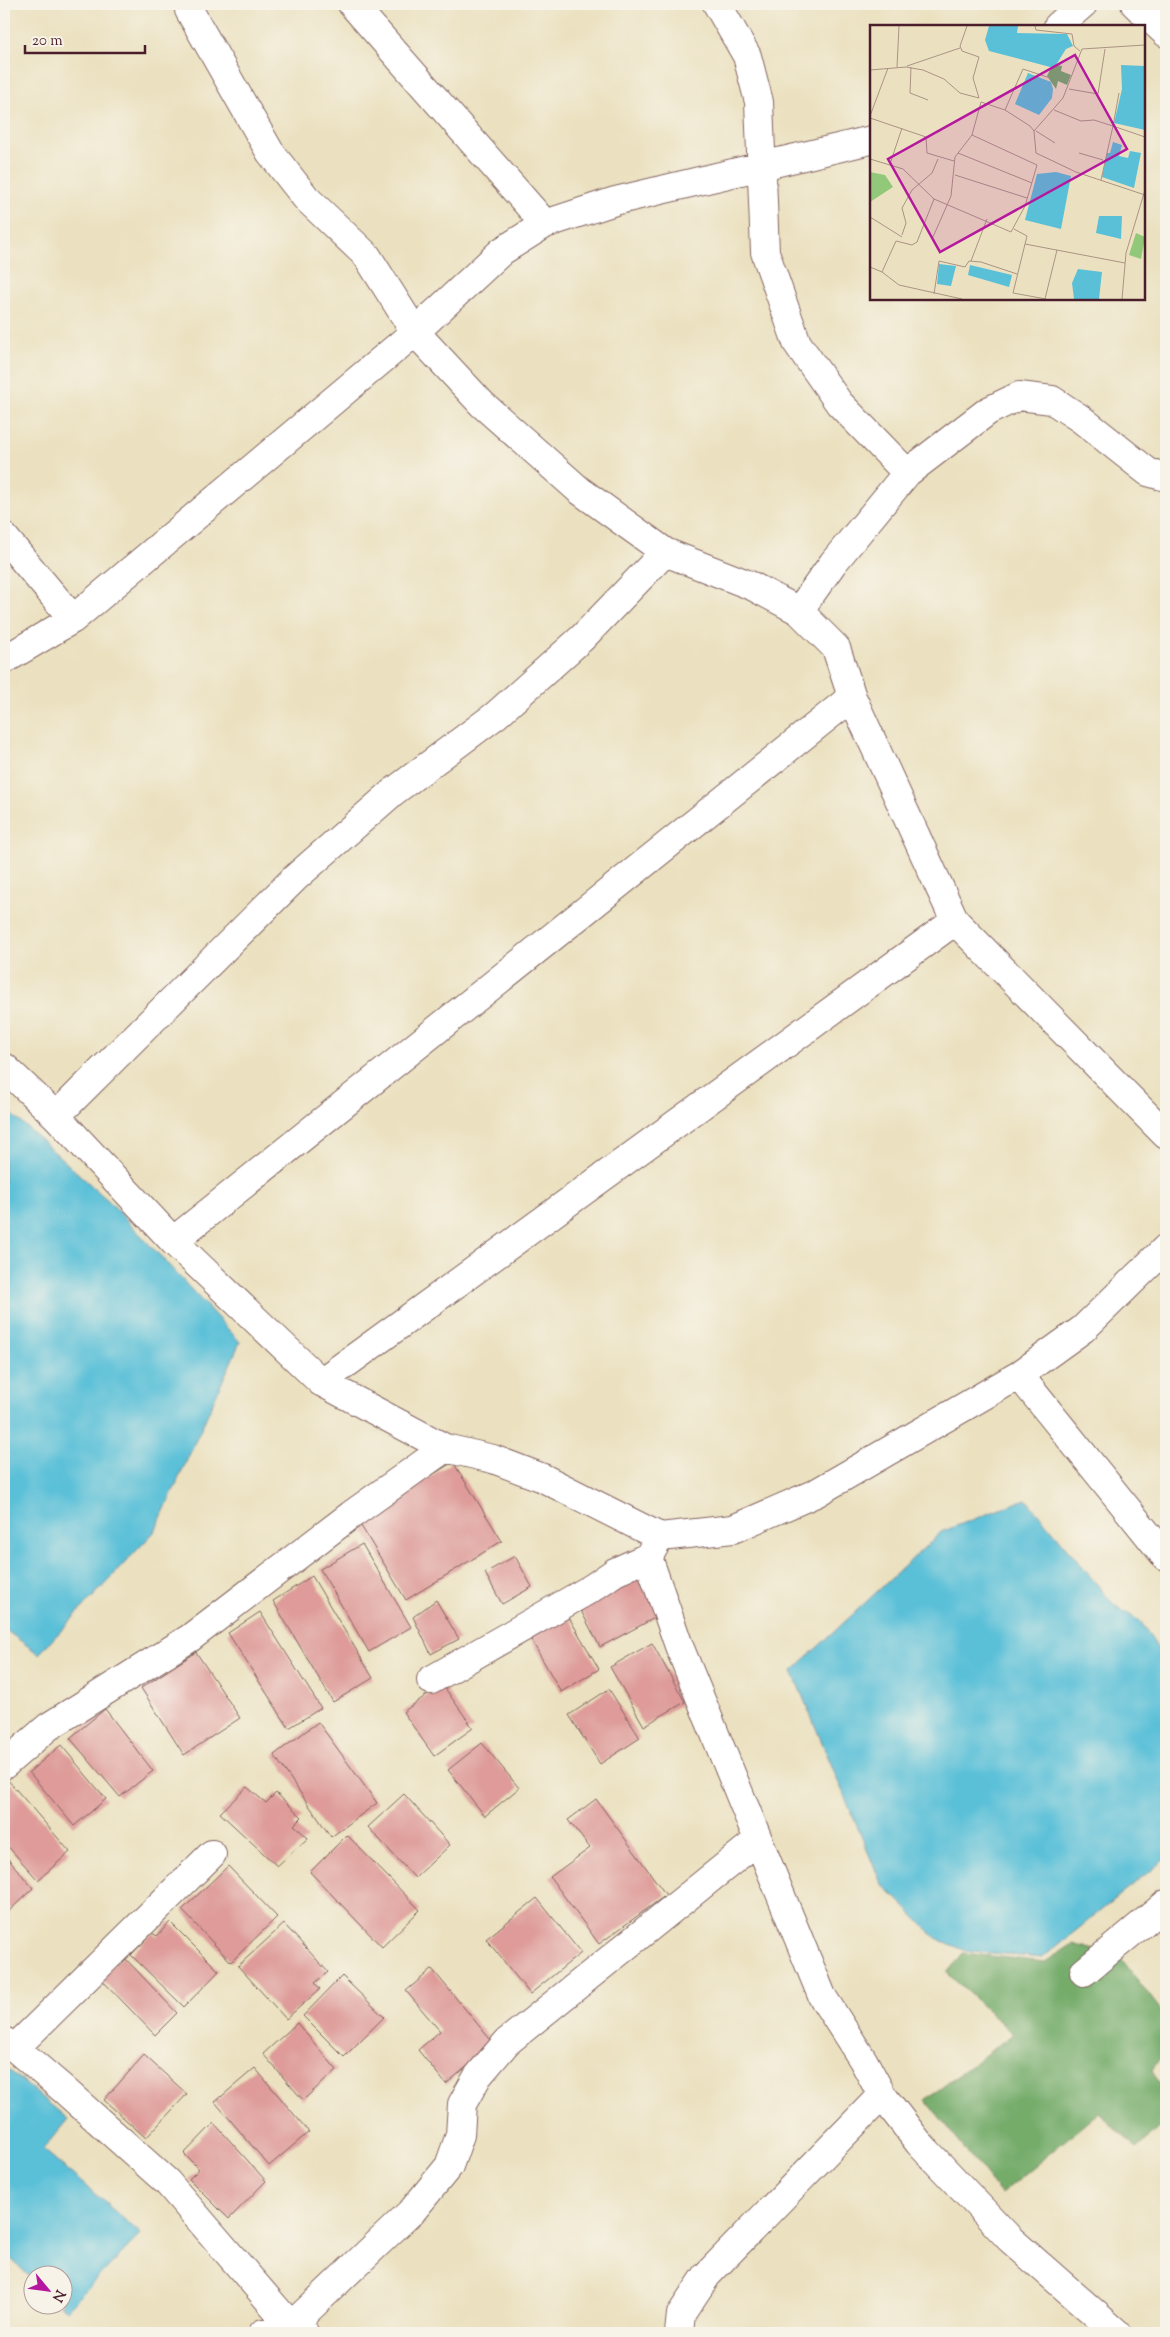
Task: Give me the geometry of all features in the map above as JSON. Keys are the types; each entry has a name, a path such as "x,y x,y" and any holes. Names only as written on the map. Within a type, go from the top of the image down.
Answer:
{"street":[{"path":"352,4 544,224"},
{"path":"717,4 747,56 759,102 765,252 797,343 839,403 907,473"},
{"path":"1059,25 1083,4"},
{"path":"1135,4 1166,33"},
{"path":"189,10 270,152 306,198 367,256 415,332 482,404 579,490 665,552 752,586 798,611 836,648 852,697 954,921 1166,1134"},
{"path":"4,660 73,619 415,332 502,252 544,224 615,201 870,140"},
{"path":"798,611 833,564 907,473 988,411 1019,396 1052,400 1081,419 1148,472 1166,477"},
{"path":"4,537 73,619"},
{"path":"56,1116 294,878 393,792 496,715 582,638 665,552"},
{"path":"173,1240 852,697"},
{"path":"321,1382 954,921"},
{"path":"4,1067 56,1116 173,1240 321,1382 445,1448 493,1459 544,1478 654,1547 679,1646 822,1996 863,2060 882,2096 919,2143 1010,2239 1117,2333"},
{"path":"431,1680 592,1588 654,1547 733,1529 816,1493 1019,1375 1083,1329 1166,1248"},
{"path":"1019,1375 1166,1557"},
{"path":"4,1765 48,1727 190,1638 344,1521 445,1448"},
{"path":"263,2333 299,2330 413,2210 449,2166 460,2135 462,2104 478,2076 508,2042 758,1840"},
{"path":"212,1854 10,2044 167,2182 299,2330"},
{"path":"1084,1972 1166,1904"},
{"path":"679,2333 681,2314 707,2275 882,2096"}],"green space":[{"path":"1073,1944 1120,1957 1166,2017 1166,2049 1152,2070 1166,2095 1166,2122 1137,2149 1099,2112 1001,2194 925,2100 1013,2034 947,1973 963,1953 1045,1962"}],"water":[{"path":"4,1107 111,1203 240,1342 155,1531 39,1654 4,1629"},
{"path":"1026,1499 1114,1605 1141,1622 1166,1662 1166,1858 1042,1958 964,1950 936,1938 881,1883 792,1671 941,1532"},
{"path":"4,2066 68,2119 43,2149 141,2234 72,2304 72,2264 22,2264 22,2269 4,2252"}],"building":[{"path":"453,1462 502,1541 406,1600 358,1521"},
{"path":"362,1544 411,1627 369,1652 320,1569"},
{"path":"515,1556 532,1587 502,1604 485,1573"},
{"path":"639,1570 662,1614 600,1647 577,1603"},
{"path":"312,1576 373,1678 333,1702 273,1601"},
{"path":"436,1600 459,1639 431,1654 413,1617"},
{"path":"260,1612 321,1708 289,1728 228,1633"},
{"path":"567,1614 599,1669 561,1692 529,1636"},
{"path":"652,1643 685,1702 644,1726 610,1667"},
{"path":"196,1652 240,1718 184,1755 141,1688"},
{"path":"442,1684 473,1728 434,1756 403,1712"},
{"path":"609,1689 640,1738 600,1764 569,1715"},
{"path":"105,1709 153,1771 120,1797 70,1738"},
{"path":"318,1722 377,1803 331,1837 274,1755"},
{"path":"482,1743 519,1788 485,1816 448,1770"},
{"path":"61,1745 106,1799 74,1826 29,1772"},
{"path":"7,1779 70,1852 38,1880 4,1842 4,1781"},
{"path":"247,1787 266,1803 276,1793 302,1817 294,1825 308,1838 277,1866 220,1813"},
{"path":"404,1794 450,1845 415,1878 368,1827"},
{"path":"596,1799 666,1895 599,1944 550,1877 590,1848 568,1820"},
{"path":"347,1835 420,1910 382,1947 310,1872"},
{"path":"4,1854 33,1888 6,1914 4,1912"},
{"path":"228,1866 277,1917 231,1962 182,1910"},
{"path":"537,1898 581,1953 530,1994 486,1939"},
{"path":"170,1922 219,1971 184,2007 131,1955 152,1933 157,1936"},
{"path":"284,1924 328,1972 315,1983 320,1989 286,2019 238,1966"},
{"path":"123,1956 177,2013 155,2035 100,1978"},
{"path":"432,1969 494,2044 446,2084 418,2050 440,2031 406,1991"},
{"path":"342,1976 384,2017 344,2057 303,2016"},
{"path":"297,2023 337,2070 303,2100 263,2054"},
{"path":"144,2055 187,2094 146,2138 104,2100"},
{"path":"255,2068 309,2132 269,2166 215,2102"},
{"path":"214,2123 266,2181 229,2219 189,2179 199,2169 184,2154"}]}
